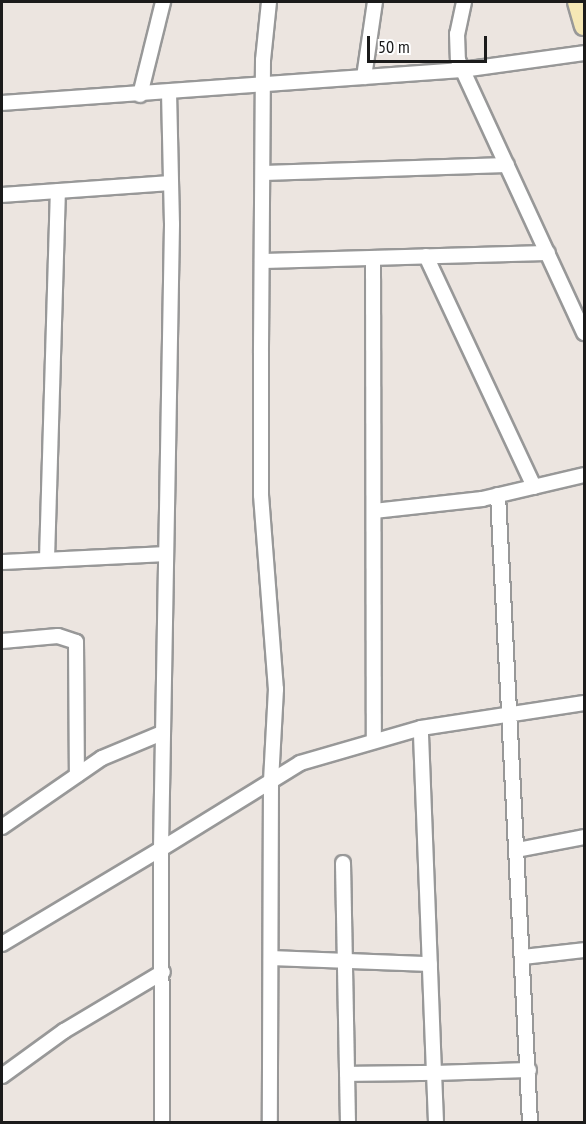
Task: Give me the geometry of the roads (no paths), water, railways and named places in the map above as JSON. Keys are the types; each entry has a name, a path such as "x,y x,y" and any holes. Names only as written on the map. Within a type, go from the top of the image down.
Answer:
{"main road":[{"path":"577,2 585,26"}],"street":[{"path":"140,95 163,2"},
{"path":"269,2 263,85 261,495 276,689 271,781 270,1122"},
{"path":"364,77 375,2"},
{"path":"464,2 456,48 462,70 585,333"},
{"path":"2,103 169,94 462,70 585,53"},
{"path":"162,1122 161,849 171,183 169,94"},
{"path":"263,173 507,165"},
{"path":"2,195 171,183"},
{"path":"47,559 58,191"},
{"path":"262,261 548,253"},
{"path":"426,256 534,487"},
{"path":"374,258 374,739"},
{"path":"374,511 450,504 585,475"},
{"path":"498,495 530,1122"},
{"path":"2,562 165,554"},
{"path":"2,641 58,636 76,642 78,775"},
{"path":"2,944 300,763 374,739 421,728 585,703"},
{"path":"421,728 436,1122"},
{"path":"2,827 117,751 162,733"},
{"path":"517,850 585,837"},
{"path":"343,863 348,1122"},
{"path":"523,957 585,950"},
{"path":"271,958 430,964"},
{"path":"2,1076 64,1031 163,972"},
{"path":"347,1074 528,1071"}]}
